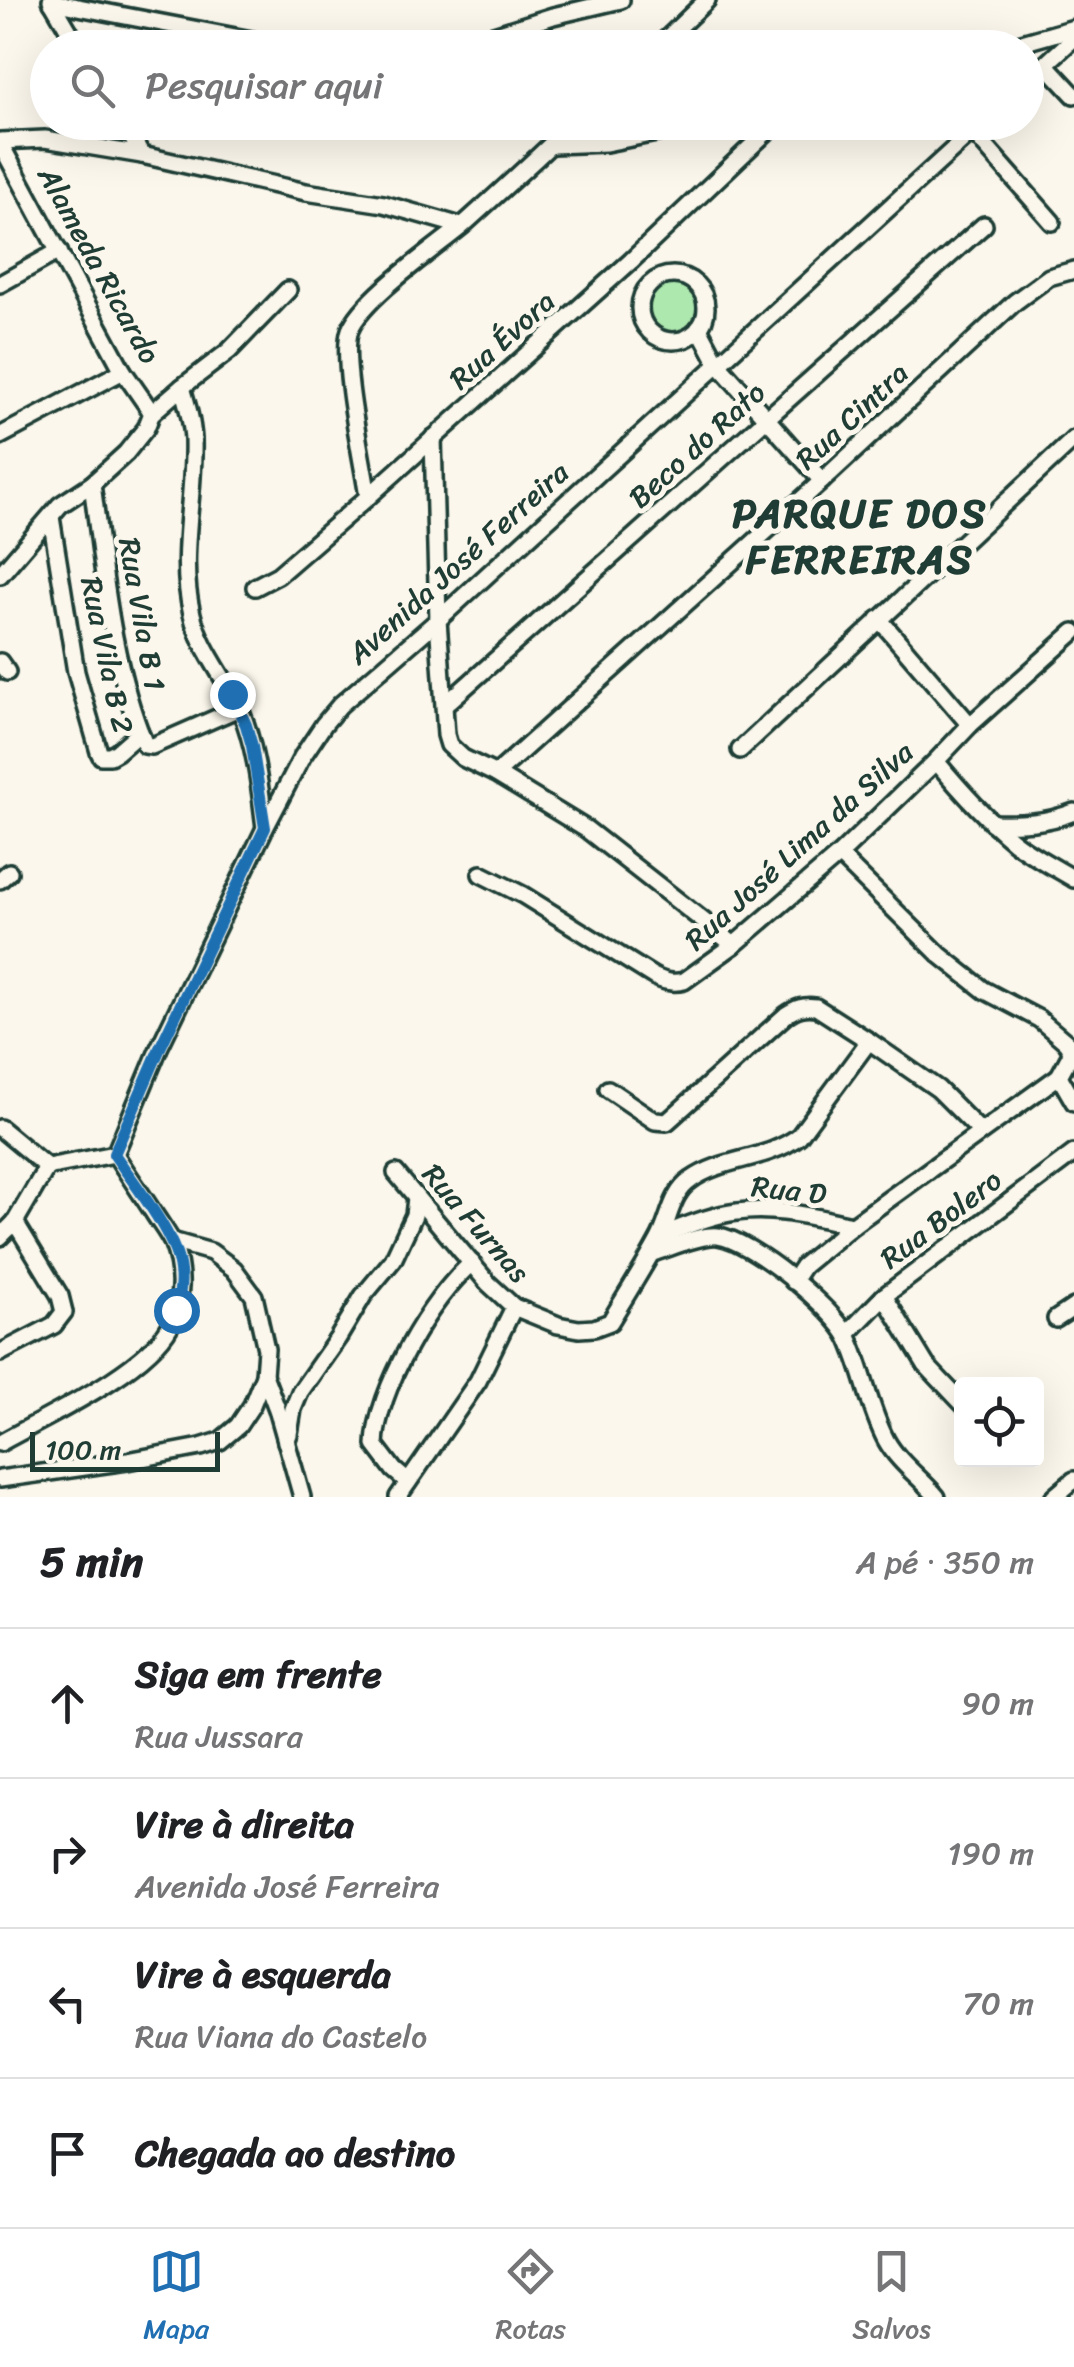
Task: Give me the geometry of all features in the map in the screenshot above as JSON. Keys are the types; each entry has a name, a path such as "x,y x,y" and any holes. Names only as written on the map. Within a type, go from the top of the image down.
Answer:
{"street":[{"path":"509,30 621,0"},
{"path":"676,30 707,0"},
{"path":"51,1 68,30"},
{"path":"51,1 201,30"},
{"path":"1044,37 1074,28"},
{"path":"1074,38 1046,65 1074,96"},
{"path":"0,142 30,140"},
{"path":"51,140 384,204 461,226"},
{"path":"133,140 142,155"},
{"path":"368,497 353,401 347,344 350,329 368,303 556,140"},
{"path":"552,144 621,140"},
{"name":"Rua Évora","path":"255,588 278,575 368,497 631,261 757,140"},
{"name":"Avenida José Ferreira","path":"114,1154 265,828 324,724 964,140"},
{"path":"988,140 1052,222"},
{"name":"Alameda Ricardo","path":"0,142 124,371 152,412"},
{"name":"Beco do Rato","path":"445,706 984,224"},
{"path":"0,284 59,251"},
{"path":"631,261 656,280"},
{"name":"Rua Cintra","path":"496,774 1016,302 1048,277 1074,270"},
{"path":"675,275 700,290 705,310 691,336 671,341 652,334 645,326 640,306 648,287 656,280 675,275"},
{"path":"0,575 60,505 92,484 138,440 152,412 229,351 288,290"},
{"path":"698,328 718,364 822,481"},
{"path":"0,436 124,371"},
{"path":"182,387 193,437 186,549 192,616 239,708 254,757 265,828"},
{"path":"433,438 438,620 449,744 463,758 586,829 734,944"},
{"path":"740,750 1074,439"},
{"name":"Rua Vila B 1","path":"92,484 113,632 132,714 147,746 239,708"},
{"name":"Rua Vila B 2","path":"51,518 76,672 101,756 110,756 140,732"},
{"path":"879,618 970,725"},
{"name":"Rua José Lima da Silva","path":"481,874 523,895 664,981 684,982 839,855 970,725 1074,632"},
{"path":"936,761 992,823 1017,844 1074,879"},
{"path":"992,823 1029,824 1074,812"},
{"path":"792,1282 802,1266 853,1226 1059,1076 1073,1051 1039,1019 984,990 940,955 839,855"},
{"path":"608,1089 655,1121 667,1122 786,1015 808,1006 816,1007 938,1089 981,1132"},
{"name":"Rua Furnas","path":"396,1173 472,1264 514,1307 558,1326 594,1328 610,1322 662,1235 682,1186 707,1172 784,1148 798,1136 869,1041"},
{"path":"1059,1076 1074,1102"},
{"path":"0,1128 47,1167"},
{"name":"Rua Bolero","path":"847,1334 884,1296 1074,1153"},
{"path":"0,1236 14,1222 47,1167 114,1154 172,1241 180,1268 180,1291 169,1328 152,1349 100,1386 0,1443"},
{"path":"286,1442 300,1392 363,1296 393,1260 414,1214 416,1198"},
{"name":"Rua D","path":"662,1235 737,1212 787,1213 853,1226"},
{"path":"0,1353 54,1324 64,1312 60,1296 14,1222"},
{"path":"652,1253 714,1235 729,1238 747,1246 812,1296 847,1334 886,1440 937,1497"},
{"path":"0,1479 142,1458 220,1441 238,1426 264,1375 266,1349 254,1296 234,1269 211,1252 172,1241"},
{"path":"408,1482 386,1462 375,1445 379,1414 397,1368 418,1332 456,1276 472,1264"},
{"path":"884,1296 926,1365 954,1395"},
{"path":"398,1497 478,1381 514,1307"},
{"path":"1056,1319 1074,1307"},
{"path":"264,1375 302,1497"},
{"path":"1054,1497 1074,1480"}],"green space":[{"path":"672,279 692,287 700,307 692,327 672,335 652,327 644,307 652,287"}],"district":[{"name":"PARQUE DOS FERREIRAS","path":"860,536"}],"route":[{"path":"176,1310 180,1268 172,1241 114,1154 265,828 252,746 232,694"}]}
